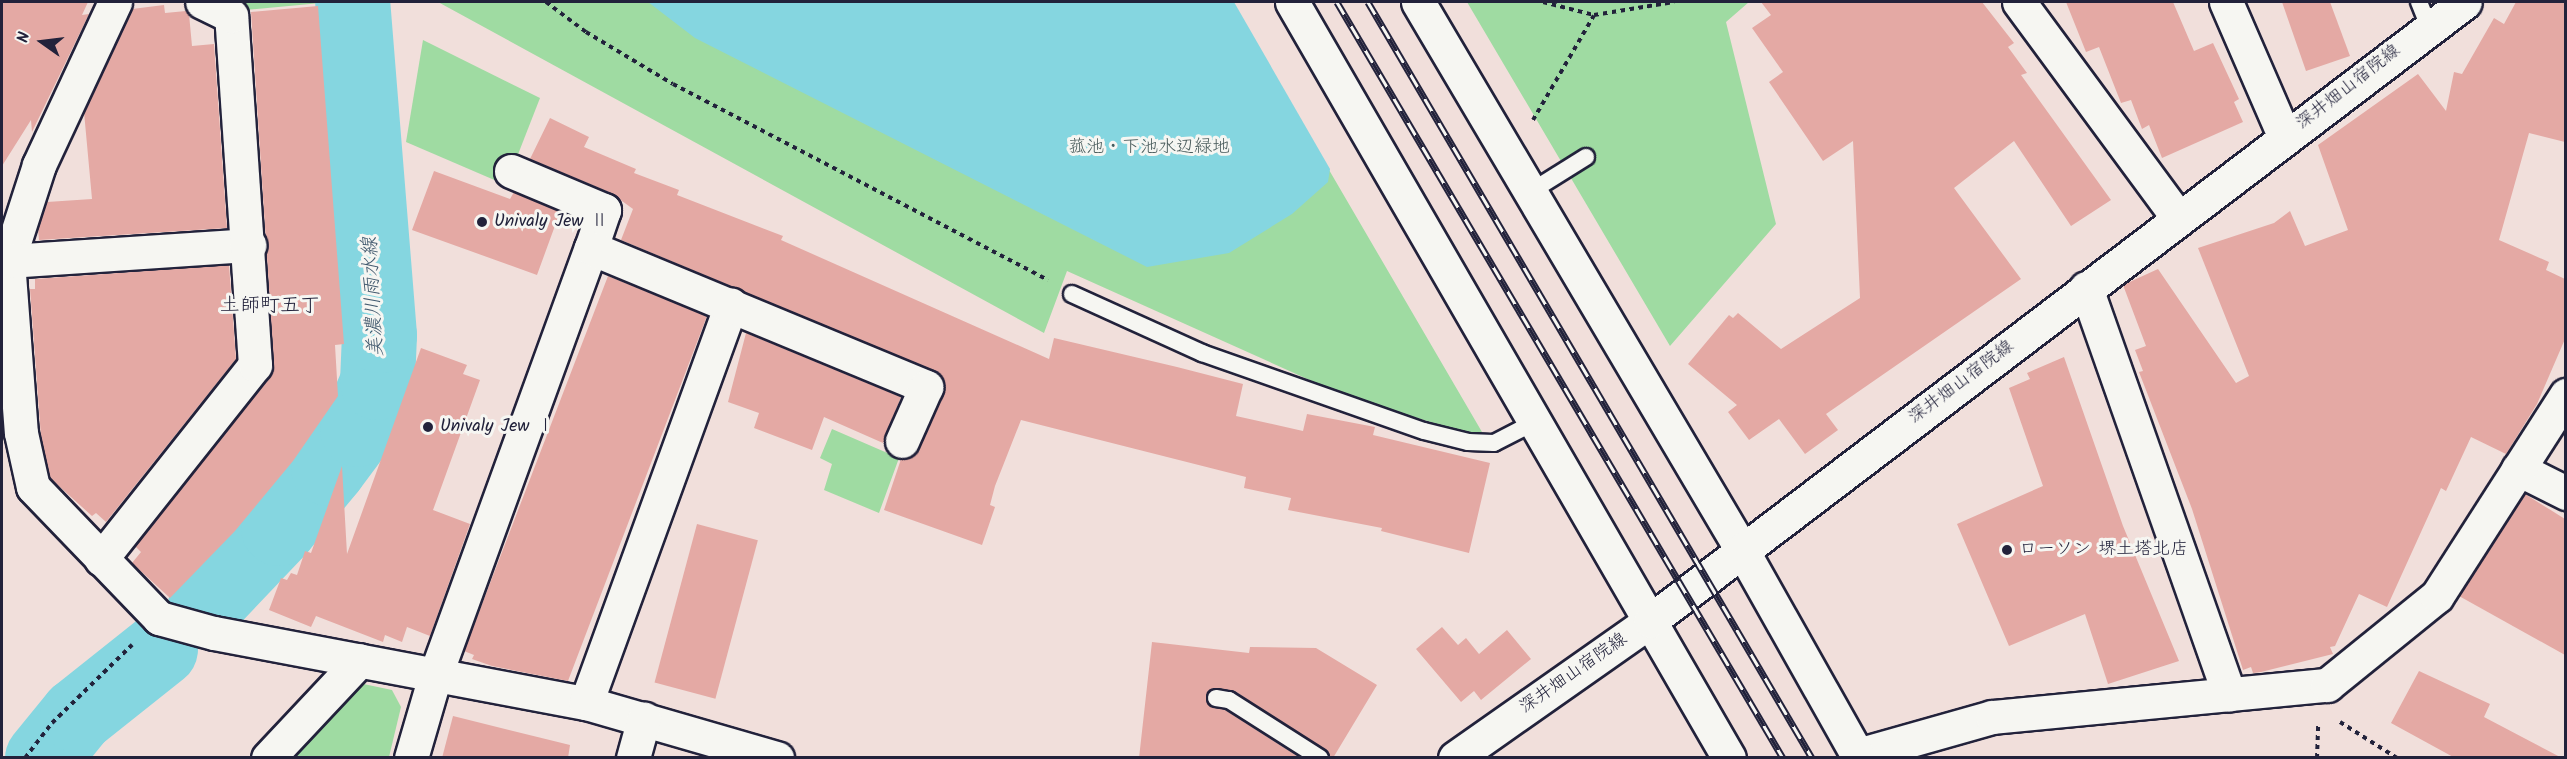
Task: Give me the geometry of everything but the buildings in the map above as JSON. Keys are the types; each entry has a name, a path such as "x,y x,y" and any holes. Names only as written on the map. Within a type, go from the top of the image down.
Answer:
{"street":[{"path":"115,2 39,165 8,261 11,439 33,487 159,618 213,633 586,703 777,758"},
{"path":"101,559 255,364 249,245 231,16 202,2"},
{"path":"1292,2 1533,423 1729,758"},
{"path":"1418,2 1742,550 1859,756 1992,717 2326,685 2437,596 2565,395"},
{"path":"2019,2 2178,218"},
{"path":"2226,2 2285,138"},
{"name":"深井畑山宿院線","path":"1455,758 1650,621 2285,138 2424,14 2465,2"},
{"path":"411,758 435,676 604,210 511,171"},
{"path":"8,261 249,245"},
{"path":"591,248 926,387 902,441"},
{"path":"2086,288 2229,695"},
{"path":"586,703 731,305"},
{"path":"2518,469 2565,493"},
{"path":"268,758 360,660"},
{"path":"633,758 644,718"}],"lane":[{"path":"1530,192 1586,156"},
{"path":"1072,294 1203,353 1424,432 1468,442 1494,443 1533,423"},
{"path":"1216,698 1229,700 1320,758"}],"path":[{"path":"546,2 586,32 673,84 1072,294"},
{"path":"1543,2 1594,15 1674,2"},
{"path":"1525,125 1536,118 1594,15"},
{"path":"25,758 52,723 159,618"},
{"path":"2289,689 2397,758"},
{"path":"2317,758 2318,708"}],"green space":[{"path":"240,2 321,2 321,3 245,10"},
{"name":"菰池・下池水辺緑地","path":"438,2 1231,2 1482,432 1469,434 1343,395 1067,271 1044,333"},
{"path":"1467,2 1749,2 1726,22 1776,224 1670,346"},
{"path":"423,40 540,98 506,185 406,142"},
{"path":"832,429 899,458 879,513 824,490 832,464 820,458"},
{"path":"354,682 392,690 401,707 389,757 283,758"}],"water":[{"path":"648,2 1234,2 1330,169 1328,182 1292,214 1229,253 1147,267 695,38"}],"waterway":[{"name":"美濃川雨水線","path":"205,605 278,528 328,468 357,429 377,382 379,335 352,2"},
{"name":"美濃川雨水線","path":"42,758 77,715 160,649"}],"railway":[{"path":"1337,2 1783,758"},
{"path":"1368,2 1812,758"}],"place":[{"name":"Univaly Jew Ⅱ","path":"482,222"},
{"name":"Univaly Jew Ⅰ","path":"428,427"},
{"name":"ローソン 堺土塔北店","path":"2007,550"}],"district":[{"name":"土師町五丁","path":"270,306"}]}
